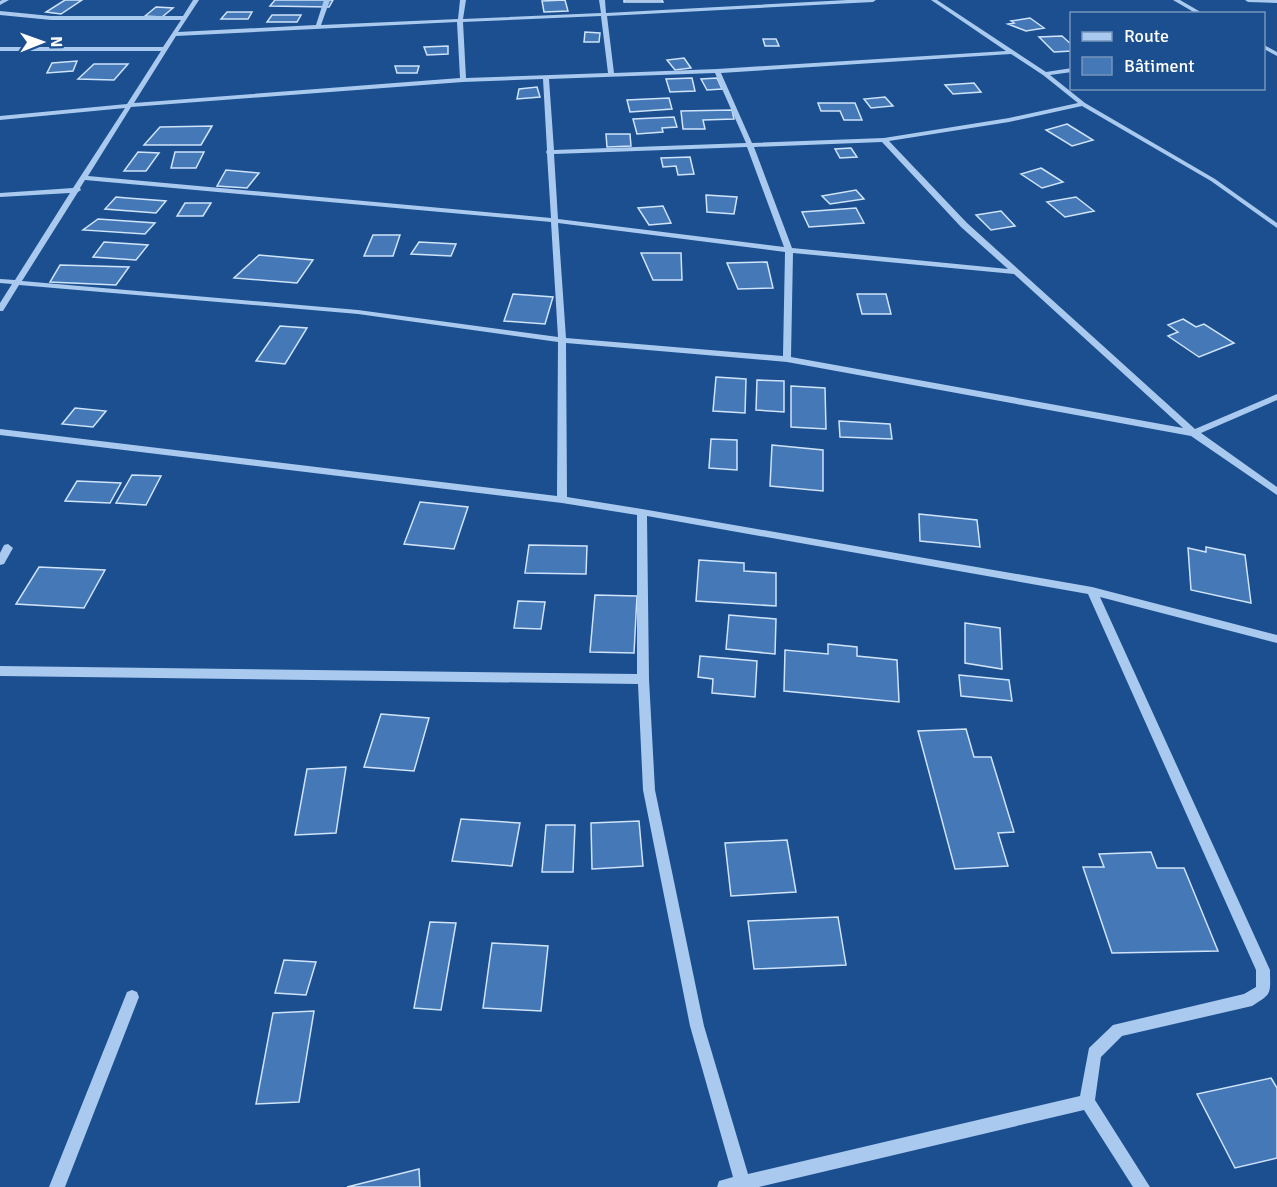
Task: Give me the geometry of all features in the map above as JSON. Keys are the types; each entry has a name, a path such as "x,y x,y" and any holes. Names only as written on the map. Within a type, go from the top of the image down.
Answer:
{"street":[{"path":"0,3 6,0"},
{"path":"0,309 132,105 196,0"},
{"path":"318,26 327,0"},
{"path":"463,0 460,21 463,80"},
{"path":"602,0 611,74"},
{"path":"748,0 752,8"},
{"path":"175,34 752,8 873,0"},
{"path":"934,0 1045,74 1083,104 1213,180 1277,226"},
{"path":"1176,0 1198,12"},
{"path":"1248,0 1277,2"},
{"path":"0,13 51,18 186,18"},
{"path":"0,49 166,49"},
{"path":"0,118 132,105 463,80 717,71 1012,52"},
{"path":"1045,74 1070,70"},
{"path":"717,71 750,145 789,250 787,359"},
{"path":"546,76 562,340 562,500"},
{"path":"549,152 884,140 1009,120 1083,104"},
{"path":"884,140 964,225 1194,433 1277,492"},
{"path":"85,178 553,220 789,250 1017,273"},
{"path":"0,195 78,190"},
{"path":"0,281 358,312 562,340 787,359 1194,433 1277,397"},
{"path":"0,432 562,500 642,512 1092,591 1277,639"},
{"path":"642,512 643,679 649,790 697,1026 742,1181"},
{"path":"0,561 8,548"},
{"path":"1092,591 1263,970 1263,991 1247,1001 1118,1030 1094,1053 1087,1102 1142,1187"},
{"path":"0,671 643,679"},
{"path":"57,1187 132,997"},
{"path":"725,1187 742,1181 1087,1102"}],"building":[{"path":"65,0 82,0 61,14 46,12"},
{"path":"275,0 333,0 329,7 270,6"},
{"path":"565,0 568,11 544,12 542,1"},
{"path":"624,0 662,0 663,2 624,2"},
{"path":"156,7 173,8 162,17 145,16"},
{"path":"227,12 252,12 248,19 221,19"},
{"path":"272,15 301,15 297,22 267,22"},
{"path":"1030,18 1044,28 1026,31 1008,24 1014,23 1011,21"},
{"path":"585,32 600,33 599,42 584,42"},
{"path":"1062,36 1070,43 1070,51 1054,52 1039,37"},
{"path":"763,39 776,39 779,46 765,46"},
{"path":"448,46 448,54 427,55 424,47"},
{"path":"684,58 691,68 675,70 667,60"},
{"path":"77,61 73,71 47,73 52,63"},
{"path":"94,64 128,64 114,80 78,79"},
{"path":"395,66 419,66 417,73 397,73"},
{"path":"692,78 695,91 670,92 666,79"},
{"path":"717,78 722,89 707,90 701,79"},
{"path":"974,83 981,92 953,94 945,85"},
{"path":"537,87 540,97 517,99 519,89"},
{"path":"885,97 893,106 871,108 864,99"},
{"path":"669,98 672,109 630,112 627,100"},
{"path":"818,103 855,103 862,120 844,120 840,111 821,111"},
{"path":"732,110 734,119 703,120 705,129 683,129 681,111"},
{"path":"674,117 677,127 662,128 663,132 637,134 633,119"},
{"path":"1067,124 1093,140 1072,146 1046,130"},
{"path":"212,126 201,145 144,145 160,127"},
{"path":"606,134 630,134 631,146 607,147"},
{"path":"851,148 857,157 840,158 835,149"},
{"path":"138,152 159,153 146,171 124,171"},
{"path":"175,152 204,152 196,168 171,168"},
{"path":"690,157 694,174 678,175 676,166 663,167 661,158"},
{"path":"1041,168 1063,182 1042,188 1021,174"},
{"path":"226,170 259,173 247,188 217,186"},
{"path":"856,190 864,199 830,204 822,196"},
{"path":"706,195 737,197 734,214 707,212"},
{"path":"116,197 166,201 156,213 105,209"},
{"path":"1076,197 1094,211 1065,217 1047,202"},
{"path":"185,203 211,203 203,216 177,216"},
{"path":"663,206 671,223 649,225 638,208"},
{"path":"856,208 864,223 809,227 802,212"},
{"path":"1001,211 1015,226 991,230 976,215"},
{"path":"98,219 155,223 145,234 83,230"},
{"path":"373,235 400,235 393,256 364,256"},
{"path":"104,242 148,245 136,260 93,257"},
{"path":"419,242 456,244 451,256 411,254"},
{"path":"641,253 681,253 682,280 653,280"},
{"path":"259,255 313,260 297,283 234,278"},
{"path":"767,262 773,288 738,289 727,263"},
{"path":"60,265 129,267 116,285 50,282"},
{"path":"513,294 553,297 545,324 504,321"},
{"path":"857,294 886,294 891,314 862,314"},
{"path":"1183,319 1196,327 1204,324 1234,343 1199,357 1168,336 1178,332 1168,325"},
{"path":"280,326 307,328 285,364 256,361"},
{"path":"716,377 746,379 745,413 713,411"},
{"path":"757,380 784,381 784,412 756,410"},
{"path":"791,386 825,388 826,429 791,427"},
{"path":"75,408 106,411 93,427 62,424"},
{"path":"839,421 890,424 892,439 840,437"},
{"path":"711,439 737,440 737,470 709,468"},
{"path":"772,445 823,450 823,491 770,486"},
{"path":"132,475 161,476 146,505 116,503"},
{"path":"77,481 121,483 110,503 65,501"},
{"path":"420,502 468,507 454,549 404,544"},
{"path":"919,514 977,520 980,547 920,541"},
{"path":"529,545 587,546 586,574 525,573"},
{"path":"1206,547 1245,555 1251,603 1191,590 1188,548 1206,552"},
{"path":"699,560 744,563 744,571 776,573 776,606 696,601"},
{"path":"39,567 105,570 84,608 16,604"},
{"path":"595,595 637,596 634,653 590,652"},
{"path":"518,601 545,602 541,629 514,628"},
{"path":"729,615 776,619 775,654 726,649"},
{"path":"965,623 1000,628 1002,669 965,663"},
{"path":"828,644 857,647 857,656 897,660 899,702 784,691 785,650 828,654"},
{"path":"700,656 757,661 755,697 712,693 713,679 698,677"},
{"path":"959,675 1009,680 1012,701 961,696"},
{"path":"381,714 429,718 414,771 364,767"},
{"path":"966,729 974,757 991,757 1014,832 998,833 1008,866 955,869 918,731"},
{"path":"346,767 336,833 295,835 307,769"},
{"path":"461,819 520,823 512,866 452,861"},
{"path":"639,821 643,866 592,869 591,823"},
{"path":"546,825 575,825 573,872 542,872"},
{"path":"787,840 796,892 731,896 725,843"},
{"path":"1151,852 1157,868 1184,868 1218,951 1112,953 1083,867 1104,867 1099,854"},
{"path":"838,917 846,965 754,969 748,921"},
{"path":"430,922 456,923 441,1010 414,1008"},
{"path":"492,943 548,946 541,1011 483,1008"},
{"path":"284,960 316,962 306,995 275,993"},
{"path":"314,1011 299,1102 256,1104 273,1013"},
{"path":"1271,1078 1277,1088 1277,1158 1235,1168 1197,1094"},
{"path":"419,1169 420,1187 347,1187"}]}
